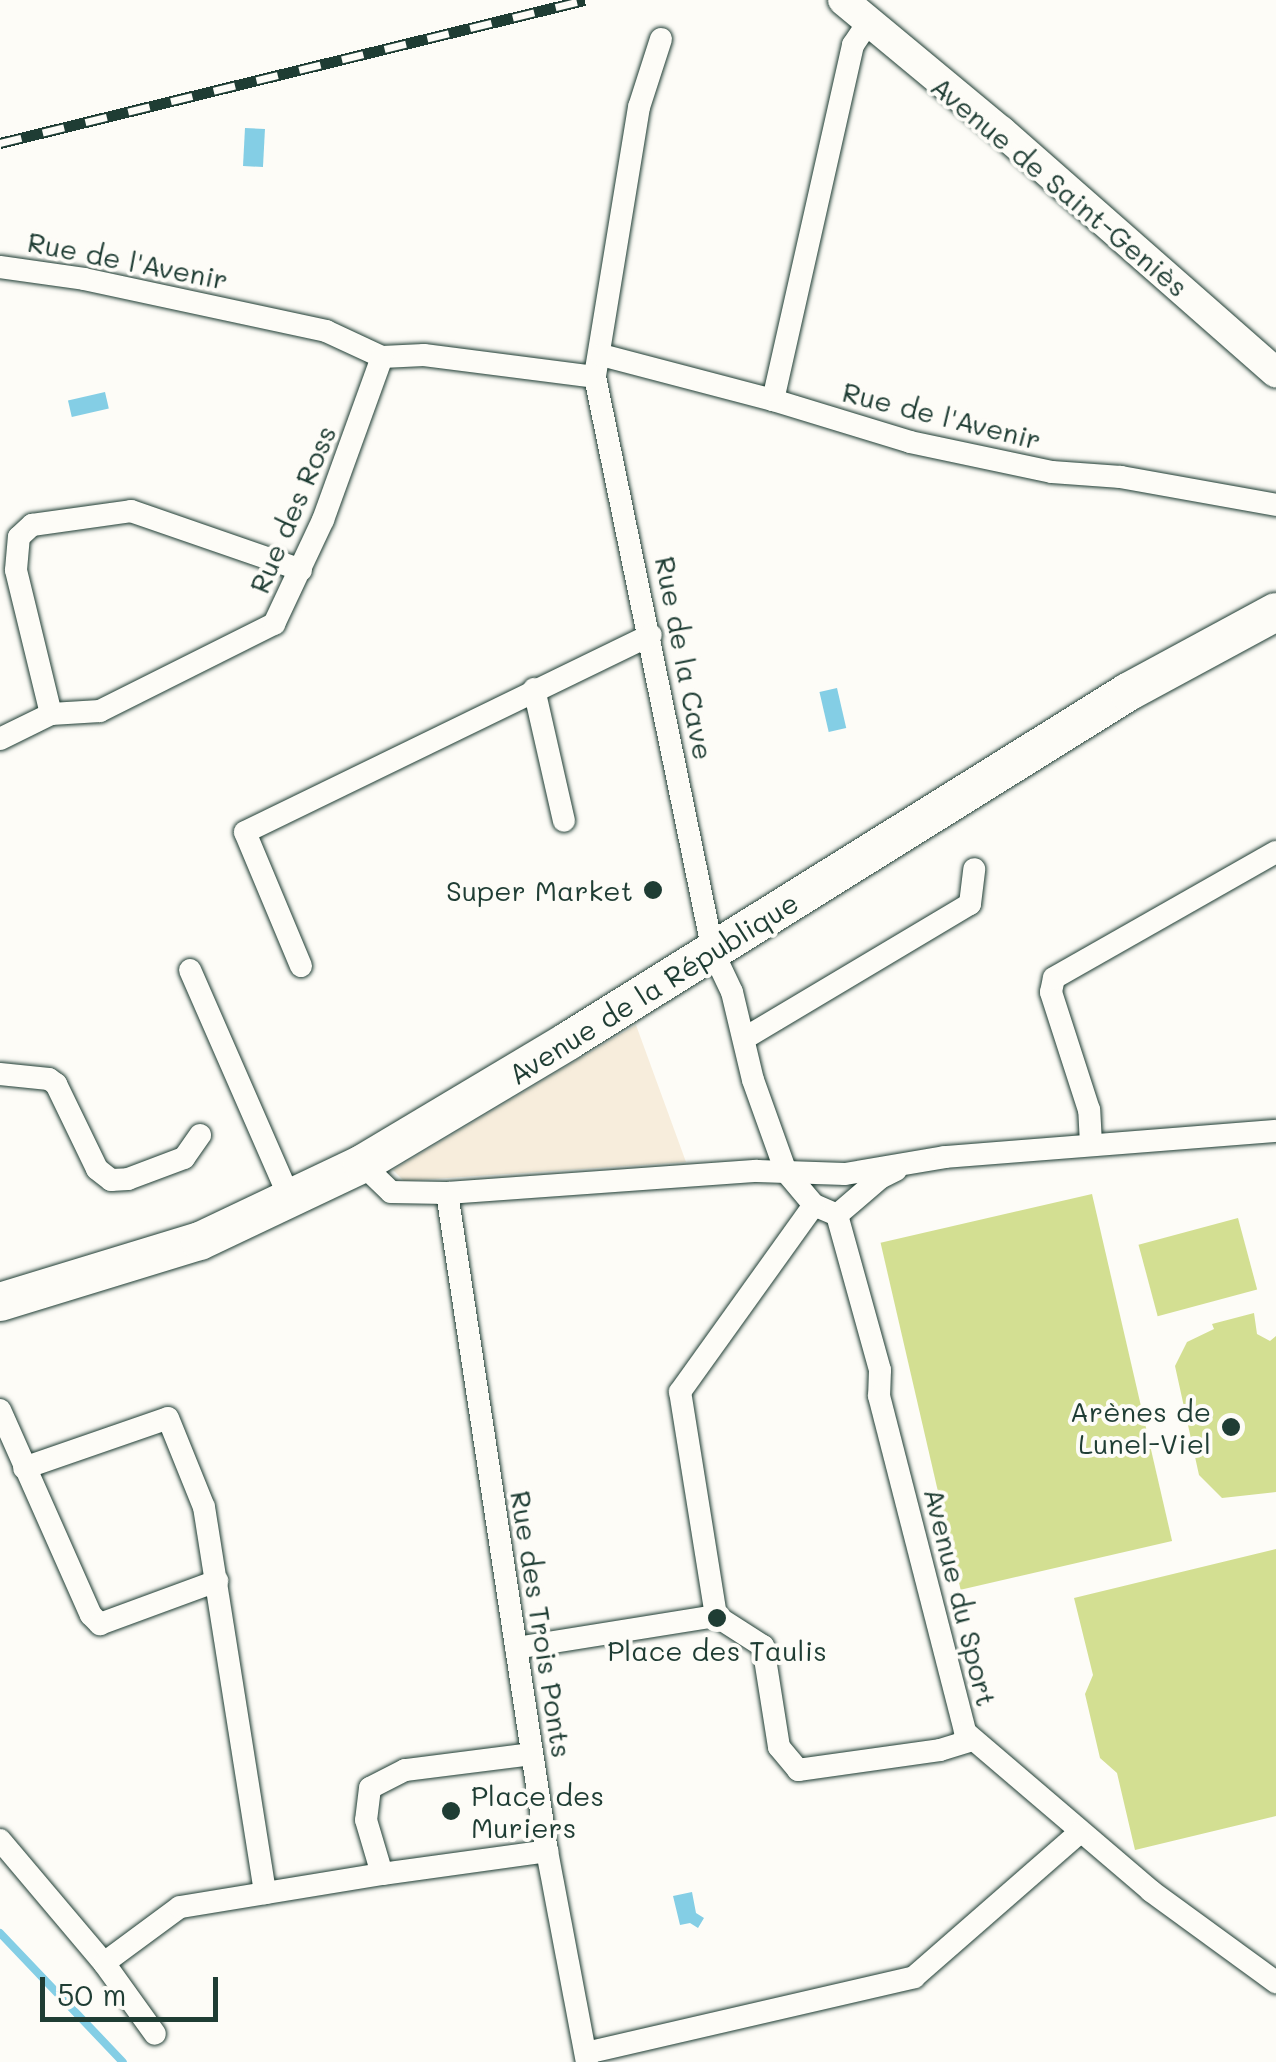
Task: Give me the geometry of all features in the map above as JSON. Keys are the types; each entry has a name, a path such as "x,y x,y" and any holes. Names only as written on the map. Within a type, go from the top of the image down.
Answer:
{"main road":[{"name":"Avenue de la République","path":"0,1302 200,1242 362,1164 713,952 1128,692 1276,612"}],"street":[{"name":"Avenue de Saint-Geniès","path":"844,0 867,24 1001,131 1276,373"},
{"path":"773,400 853,45 867,24"},
{"path":"598,366 639,107 661,39"},
{"name":"Rue de l'Avenir","path":"0,266 84,279 326,331 382,357 424,355 598,366 773,400 869,433 1052,472 1121,477 1276,505"},
{"name":"Rue des Ross","path":"0,739 51,714 100,711 262,634 284,611 302,570 382,357"},
{"name":"Rue de la Cave","path":"598,366 713,952 732,992 746,1038 752,1080 786,1172"},
{"path":"51,714 16,570 19,537 32,525 132,511 302,570"},
{"path":"301,966 245,832 651,635"},
{"path":"534,689 564,821"},
{"path":"1091,1144 1089,1110 1051,992 1054,978 1276,852"},
{"path":"746,1038 970,904 974,869"},
{"path":"190,970 290,1201"},
{"path":"0,1074 49,1079 56,1084 97,1169 110,1180 128,1179 184,1158 200,1134"},
{"path":"362,1164 391,1192 447,1193 786,1172 845,1174 917,1160 1091,1144 1241,1137 1276,1131"},
{"path":"786,1172 814,1205 837,1215 880,1178 917,1160"},
{"name":"Rue des Trois Ponts","path":"447,1193 547,1851 587,2058"},
{"path":"716,1616 680,1392 814,1205"},
{"name":"Avenue du Sport","path":"837,1215 880,1370 879,1396 916,1548 961,1720 972,1740 1080,1833 1276,1982"},
{"path":"0,1410 91,1615 100,1624 217,1582"},
{"path":"24,1468 168,1418 204,1507 266,1893"},
{"path":"516,1648 716,1616 764,1646 778,1746 798,1770 921,1753 972,1740"},
{"path":"382,1874 366,1820 370,1788 405,1770 532,1754"},
{"path":"587,2058 914,1977 1080,1833"},
{"path":"0,1840 104,1963 155,2034"},
{"path":"104,1963 169,1912 382,1874 547,1851"}],"shaded area":[{"path":"636,1025 686,1162 404,1181 393,1170"}],"green space":[{"path":"1092,1194 1172,1541 961,1590 881,1243"},
{"path":"1238,1218 1257,1289 1158,1316 1139,1245"},
{"name":"Arènes de Lunel-Viel","path":"1254,1313 1257,1334 1270,1341 1276,1336 1276,1492 1222,1498 1199,1475 1175,1366 1187,1342 1214,1329 1212,1324"},
{"path":"1276,1549 1276,1816 1135,1850 1117,1773 1100,1758 1085,1694 1093,1675 1074,1598"}],"water":[{"path":"245,128 265,129 263,167 243,166"},
{"path":"105,392 109,409 72,417 68,401"},
{"path":"837,688 846,728 829,732 819,692"},
{"path":"692,1892 696,1913 704,1918 698,1928 690,1923 680,1925 673,1896"}],"waterway":[{"path":"0,1933 123,2062"}],"railway":[{"path":"0,143 585,0"}],"place":[{"name":"Super Market","path":"653,890"},
{"name":"Arènes de Lunel-Viel","path":"1231,1427"},
{"name":"Place des Taulis","path":"717,1618"},
{"name":"Place des Muriers","path":"451,1811"}]}
